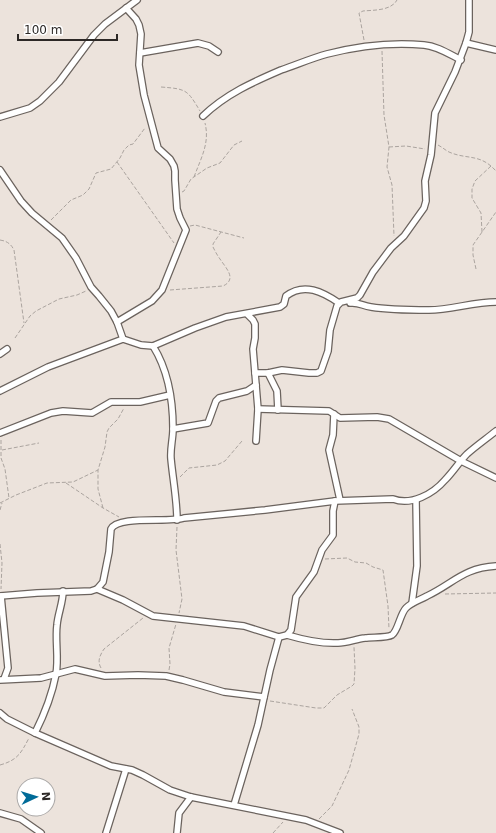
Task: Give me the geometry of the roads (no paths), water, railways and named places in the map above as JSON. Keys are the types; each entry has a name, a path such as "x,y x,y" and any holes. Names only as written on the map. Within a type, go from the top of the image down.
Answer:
{"street":[{"path":"0,117 30,108 40,101 59,82 94,35 105,24 137,0"},
{"path":"255,373 268,373 282,370 309,373 317,373 321,371 328,351 330,330 335,311 342,302 356,298 360,295 373,272 394,245 404,236 424,208 426,201 425,181 431,150 435,113 461,60 469,32 469,0"},
{"path":"117,322 152,301 162,290 186,230 177,209 175,180 176,171 170,159 158,148 140,76 141,34 139,25 136,19 126,8"},
{"path":"466,42 496,50"},
{"path":"140,53 198,43 209,46 218,52"},
{"path":"203,116 225,97 266,77 326,54 381,45 425,45 433,47 461,60"},
{"path":"0,170 21,201 32,213 62,238 76,258 92,288 117,322 123,340"},
{"path":"0,391 48,367 123,340 153,346 194,328 220,319 281,306 287,295 306,289 312,289 327,294 342,302 360,303 369,307 430,310 476,303 496,302"},
{"path":"247,314 255,324 253,349 258,409 256,442"},
{"path":"153,346 160,356 170,395 173,429 171,457 175,484 177,520"},
{"path":"0,354 7,349"},
{"path":"268,373 277,390 278,410"},
{"path":"173,429 204,425 208,423 216,401 219,398 247,391 256,385"},
{"path":"1,432 51,413 63,411 89,414 111,402 140,402 170,395"},
{"path":"258,409 322,411 329,412 340,418 389,419 461,461 496,478"},
{"path":"287,635 291,630 296,597 314,572 322,550 331,539 332,535 333,511 338,500 329,450 333,435 334,414"},
{"path":"2,679 8,668 0,596 91,591 97,589 103,582 109,552 111,528 115,524 128,521 177,520 338,500 393,499 400,502 405,502 416,500 432,491 445,481 466,455 496,431"},
{"path":"412,603 417,566 416,500"},
{"path":"97,589 123,600 153,616 244,626 279,637 287,635 314,642 339,643 365,638 390,636 394,632 402,614 412,603 428,596 467,571 487,566 496,566"},
{"path":"34,732 44,714 56,675 58,614 63,599 63,592"},
{"path":"234,805 258,725 279,637"},
{"path":"2,679 40,678 75,669 104,676 166,676 224,692 263,699"},
{"path":"0,713 7,719 34,732 111,766 143,775 170,790 191,797 314,823 340,833"},
{"path":"106,833 126,769"},
{"path":"177,833 179,813 191,797"},
{"path":"0,812 21,819 41,833"}]}
